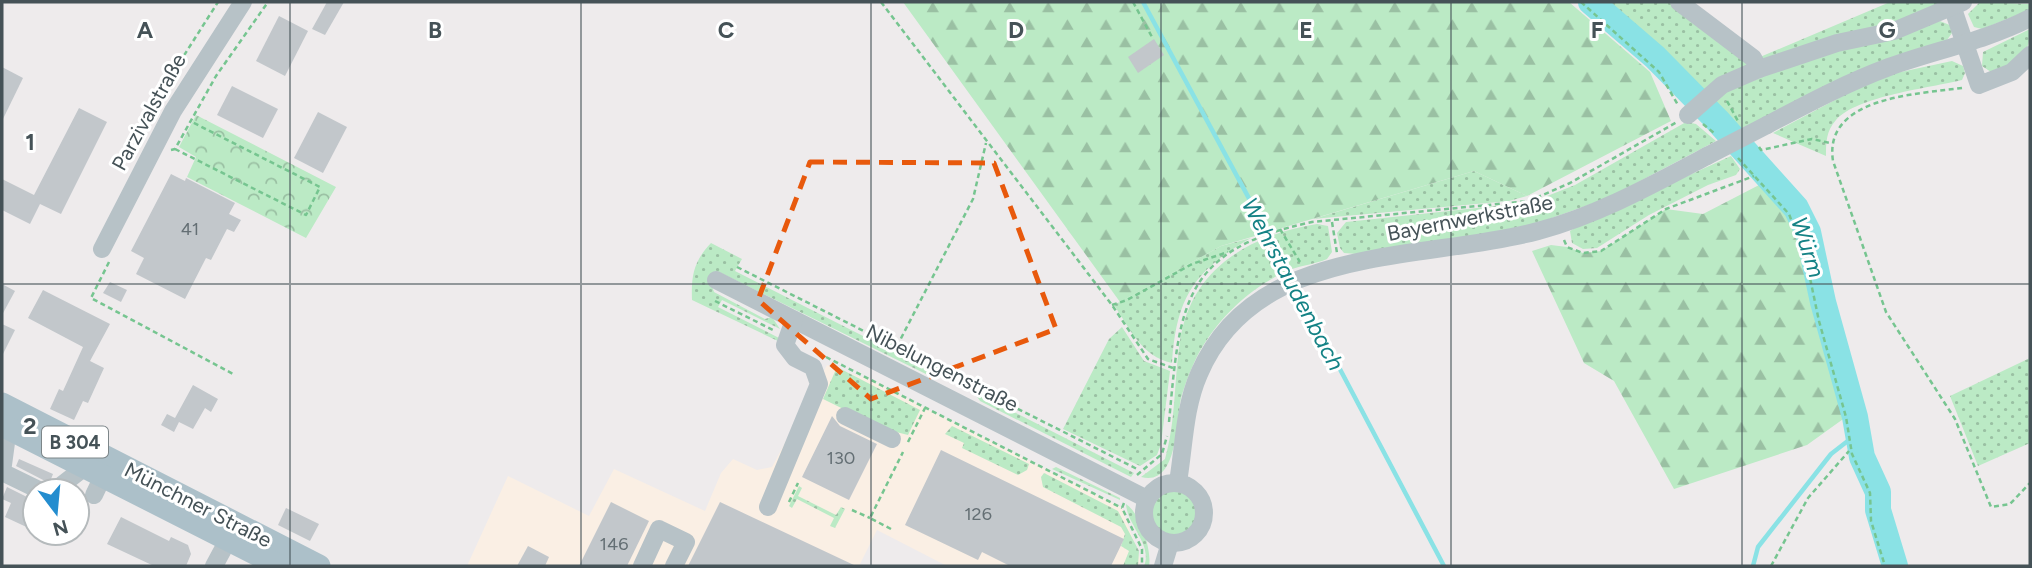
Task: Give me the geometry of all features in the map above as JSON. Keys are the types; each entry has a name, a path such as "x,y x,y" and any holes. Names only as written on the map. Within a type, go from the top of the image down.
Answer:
{"main road":[{"name":"Münchner Straße","path":"2,404 232,532 280,566"},
{"name":"Münchner Straße","path":"5,426 94,480 319,566"}],"street":[{"name":"Parzivalstraße","path":"107,252 173,111 243,2"},
{"path":"1679,2 1753,58 1759,69"},
{"path":"1691,112 1715,90 1759,69 1838,43 1894,31 1958,4 1966,45 1979,85 2012,72 2030,55"},
{"name":"Bayernwerkstraße","path":"1178,482 1192,394 1208,354 1244,310 1282,285 1339,267 1557,225 1599,210 1861,78 1966,45 2030,18"},
{"name":"Nibelungenstraße","path":"716,281 1147,499"},
{"path":"768,507 819,384 813,367 795,358 785,345 794,320"},
{"path":"845,416 892,439"},
{"path":"5,426 2,472 21,481"},
{"path":"1178,482 1194,489 1200,496 1205,515 1203,524 1190,539 1170,543 1160,540 1146,525 1144,515 1147,499 1157,488 1178,482"},
{"path":"642,566 659,529 686,542 674,566"},
{"path":"214,566 232,532"},
{"path":"1163,566 1170,543"}],"path":[{"path":"166,152 175,149 216,76 268,2"},
{"path":"881,2 1112,305 1148,359 1174,369"},
{"path":"1133,2 1152,37"},
{"path":"1581,2 1659,72 1674,100 1716,136"},
{"path":"1979,85 1930,90 1860,110 1844,118 1830,143 1833,161 1886,312 1955,419 1991,507 2010,504 2030,483"},
{"path":"1715,90 1740,126"},
{"path":"1112,305 1127,300 1192,264 1235,250 1280,229 1332,221 1528,201 1570,183 1691,112"},
{"path":"175,149 306,215 320,187 190,121"},
{"path":"1755,142 1762,150 1812,139 1830,143"},
{"path":"897,346 972,200 986,143"},
{"path":"1733,152 1789,214 1806,259 1849,443 1870,492 1871,521 1885,566"},
{"path":"1557,225 1567,247 1583,253 1601,251 1666,209 1754,176"},
{"path":"1332,221 1339,267"},
{"path":"1280,229 1307,275"},
{"path":"1122,508 1139,470 1151,465 1162,454 1186,302 1203,276 1235,250"},
{"path":"107,252 91,298 235,374"},
{"path":"737,267 1139,470"},
{"path":"715,301 788,337"},
{"path":"823,355 1122,508 1142,549 1142,566"},
{"path":"870,518 925,408"},
{"path":"1771,566 1808,498 1851,450"},
{"path":"788,504 797,483"},
{"path":"852,509 891,529"}],"highlighted area":[{"path":"810,162 994,163 1056,329 871,399 758,300"}],"shaded area":[{"path":"827,365 870,380 1122,508 1141,561 1138,566 947,566 877,530 859,566 467,566 508,476 589,516 614,469 705,511 721,473 733,459 757,470 772,467"}],"green space":[{"path":"903,2 1569,2 1650,72 1671,121 1527,196 1474,171 1221,246 1120,302"},
{"path":"1605,2 1674,2 1749,65 1704,92"},
{"path":"1890,2 1944,2 1933,13 1768,60 1760,57"},
{"path":"1980,2 2030,4 2030,10 1982,29 1974,27 1968,14"},
{"path":"1940,21 1952,26 1952,33 1947,40 1721,137 1696,114 1711,98 1801,61 1904,34"},
{"path":"2030,29 2027,47 2020,58 1991,72 1982,66 1983,52"},
{"path":"1952,61 1963,66 1965,73 1962,80 1877,99 1846,112 1830,128 1826,156 1773,133 1867,83 1896,73"},
{"path":"196,115 336,187 306,238 187,177 196,157 179,147"},
{"path":"1686,122 1696,124 1716,141 1608,198 1535,224 1369,255 1344,253 1340,248 1337,233 1346,222 1532,202 1575,185"},
{"path":"1731,156 1740,169 1736,175 1708,185 1649,215 1597,248 1583,249 1572,243 1570,231 1578,226"},
{"path":"1474,171 1527,196 1509,201 1313,219"},
{"path":"1761,184 1789,214 1806,259 1846,417 1807,445 1674,489 1614,381 1584,363 1532,251 1551,245 1583,253 1601,251 1666,209 1703,214"},
{"path":"1317,224 1328,226 1332,252 1327,259 1276,276 1247,296 1222,320 1202,348 1187,380 1169,463 1162,472 1153,477 1141,477 1165,459 1171,430 1180,341 1186,315 1197,293 1228,259 1247,247 1292,229"},
{"path":"1251,238 1216,262 1202,274 1192,288 1178,320 1172,363 1161,360 1145,348 1114,305 1221,246"},
{"path":"711,243 742,259 735,271 936,373 934,378 719,272 712,286 714,292 765,319 772,317 780,329 722,300 718,307 781,339 780,342 692,300 695,269"},
{"path":"1122,327 1144,361 1170,371 1161,444 1157,455 1140,466 1063,429 1109,339"},
{"path":"2030,358 2030,443 1978,466 1950,396"},
{"path":"837,367 920,410 908,435 884,429 823,399"},
{"path":"973,391 1134,473 1131,477 980,401"},
{"path":"952,426 1029,464 1027,470 1018,475 962,448 964,443 945,434"},
{"path":"1056,467 1120,498 1120,500 1052,469"},
{"path":"1044,473 1118,511 1139,551 1138,566 1123,566 1129,551 1121,546 1125,534 1121,527 1043,487 1041,477"},
{"path":"799,486 802,488 798,496 836,515 841,507 845,509 835,528 830,526 834,518 797,499 792,508 789,506"},
{"path":"1174,490 1190,497 1197,513 1190,529 1174,536 1158,529 1151,513 1158,497"},
{"path":"1126,504 1136,515 1144,532 1149,551 1149,566 1144,566 1146,558 1143,543 1130,520"}],"building":[{"path":"327,2 344,2 325,35 312,29"},
{"path":"279,16 308,31 285,76 256,61"},
{"path":"1154,39 1164,55 1138,73 1128,57"},
{"path":"2,67 23,78 2,121"},
{"path":"232,86 278,109 263,138 217,115"},
{"path":"79,108 107,122 61,214 40,204 30,224 2,210 2,179 34,195"},
{"path":"318,112 347,127 323,173 294,158"},
{"path":"171,174 185,181 186,178 235,203 229,214 241,220 234,232 227,229 211,260 206,258 185,299 136,274 144,258 131,251"},
{"path":"110,282 127,290 121,302 103,293"},
{"path":"2,284 15,291 2,315"},
{"path":"43,290 110,324 90,361 104,368 88,403 83,401 74,420 50,409 59,389 63,391 83,347 28,318"},
{"path":"2,324 15,330 2,356"},
{"path":"193,385 218,399 211,412 205,408 193,429 179,422 174,432 161,425 167,414 175,418"},
{"path":"832,416 840,426 877,444 849,500 802,477"},
{"path":"941,450 1124,539 1111,566 1010,566 982,552 978,560 905,525"},
{"path":"19,459 53,474 52,477 37,477 16,466"},
{"path":"7,487 21,494 21,524 5,517 11,503 2,499"},
{"path":"611,502 649,521 627,566 579,566"},
{"path":"720,502 856,566 688,566"},
{"path":"286,508 319,524 310,541 278,525"},
{"path":"121,517 169,541 171,537 188,545 191,554 186,566 154,566 107,544"},
{"path":"528,546 549,557 545,566 517,566"}],"waterway":[{"name":"Wehrstaudenbach","path":"1143,2 1292,278"},
{"name":"Würm","path":"1591,2 1655,57 1717,120 1796,208 1808,232 1823,302 1855,417 1862,457 1878,492 1878,510 1895,566"},
{"name":"Wehrstaudenbach","path":"1296,286 1444,566"},
{"path":"1753,566 1758,547 1831,454 1858,433"}]}
